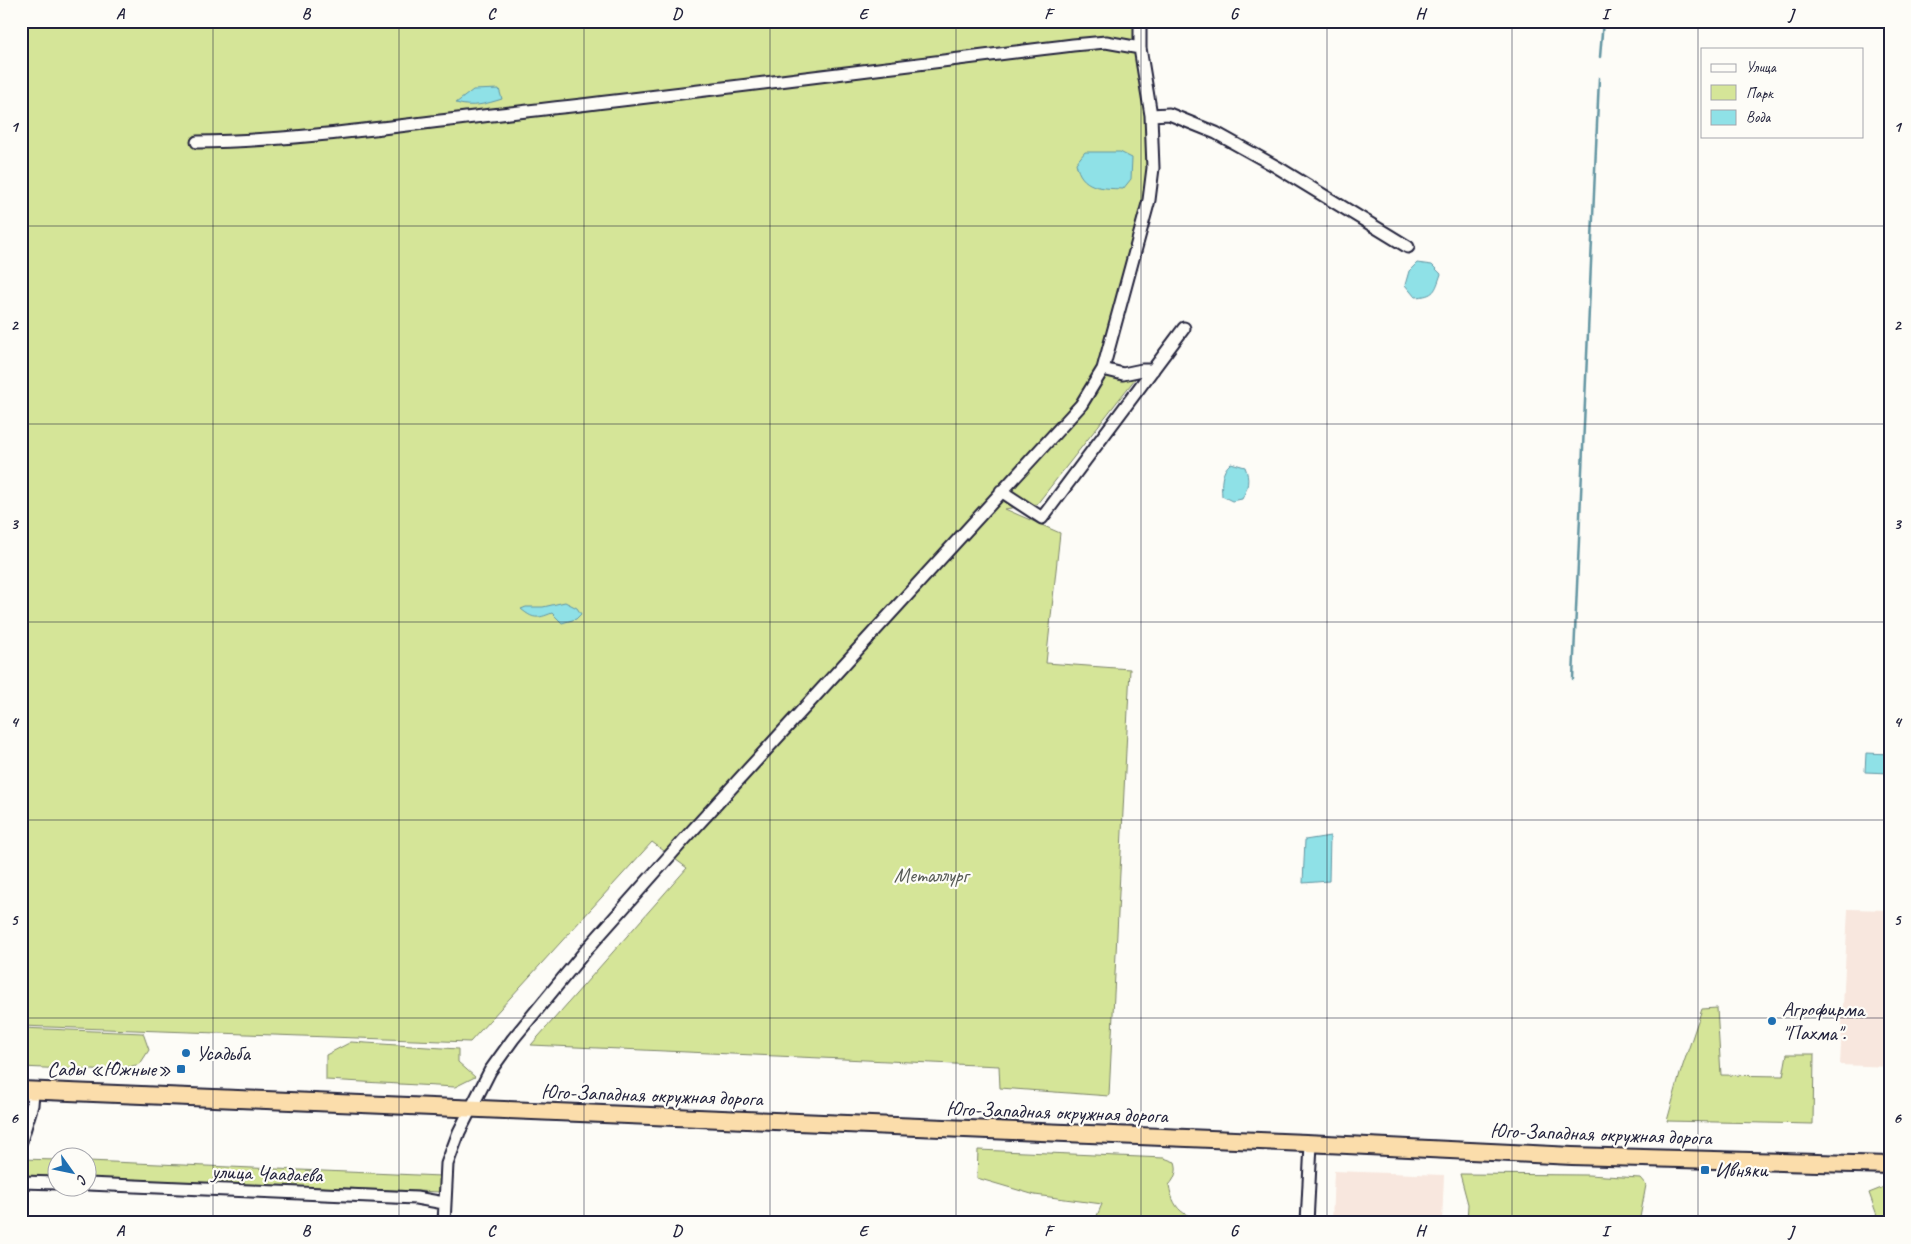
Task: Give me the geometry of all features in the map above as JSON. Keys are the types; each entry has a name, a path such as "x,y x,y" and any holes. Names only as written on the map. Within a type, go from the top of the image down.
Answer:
{"highway":[{"name":"Юго-Западная окружная дорога","path":"27,1090 1572,1156 1890,1165"}],"street":[{"path":"444,1223 447,1164 459,1132 499,1056 587,949 1001,490 1081,405 1103,369 1149,200 1153,168 1151,115 1140,48 1140,21"},
{"path":"196,142 225,142 330,133 599,103 1073,45 1106,42 1140,48"},
{"path":"1151,115 1169,114 1216,133 1277,167 1408,247"},
{"path":"1001,490 1042,518 1184,328"},
{"path":"1103,369 1124,374 1142,370 1153,370"},
{"path":"21,1141 32,1105 27,1090"},
{"path":"1308,1223 1310,1144"},
{"path":"21,1182 48,1183"},
{"name":"улица Чаадаева","path":"98,1184 416,1198 444,1203"}],"shaded area":[{"path":"1848,909 1890,910 1890,1067 1840,1065"},
{"path":"1334,1171 1444,1175 1442,1223 1332,1223"}],"green space":[{"name":"Металлург","path":"21,21 1140,21 1153,168 1103,368 1142,370 1037,504 1005,509 1060,533 1046,663 1130,669 1109,1096 1000,1088 999,1066 531,1045 687,868 652,842 470,1042 21,1026"},
{"path":"1717,1008 1721,1075 1783,1076 1787,1054 1814,1054 1813,1124 1667,1121 1680,1074 1702,1009"},
{"path":"21,1028 143,1033 149,1050 140,1064 114,1071 21,1067"},
{"path":"351,1042 458,1049 458,1062 475,1077 455,1087 326,1080 326,1055"},
{"path":"978,1150 1164,1158 1175,1162 1175,1174 1169,1185 1174,1203 1179,1209 1190,1216 1215,1223 1094,1223 1102,1204 1035,1195 977,1178"},
{"path":"21,1159 48,1160 48,1177 21,1176"},
{"path":"98,1161 441,1176 441,1192 98,1178"},
{"path":"1460,1174 1588,1175 1640,1178 1646,1185 1639,1223 1467,1223 1468,1204"},
{"path":"1884,1187 1890,1187 1890,1221 1878,1218 1869,1193"}],"water":[{"path":"499,89 502,99 485,104 456,103 473,90"},
{"path":"1085,152 1120,152 1132,158 1131,179 1123,189 1100,187 1087,182 1082,178 1076,163"},
{"path":"1417,263 1432,265 1441,274 1433,292 1415,297 1405,285 1409,271"},
{"path":"1231,463 1245,467 1248,479 1242,499 1232,501 1222,496 1223,474"},
{"path":"565,602 577,608 581,614 576,619 562,623 552,613 535,617 521,609 526,607 543,607"},
{"path":"1866,753 1890,754 1890,773 1865,772"},
{"path":"1330,836 1329,881 1303,883 1305,840"}],"waterway":[{"path":"1600,57 1603,21"},
{"path":"1573,679 1599,78"}],"place":[{"name":"Агрофирма \"Пахма\".","path":"1772,1021"},
{"name":"Усадьба","path":"186,1053"},
{"name":"Сады «Южные»","path":"181,1069"},
{"name":"Ивняки","path":"1705,1170"}]}
